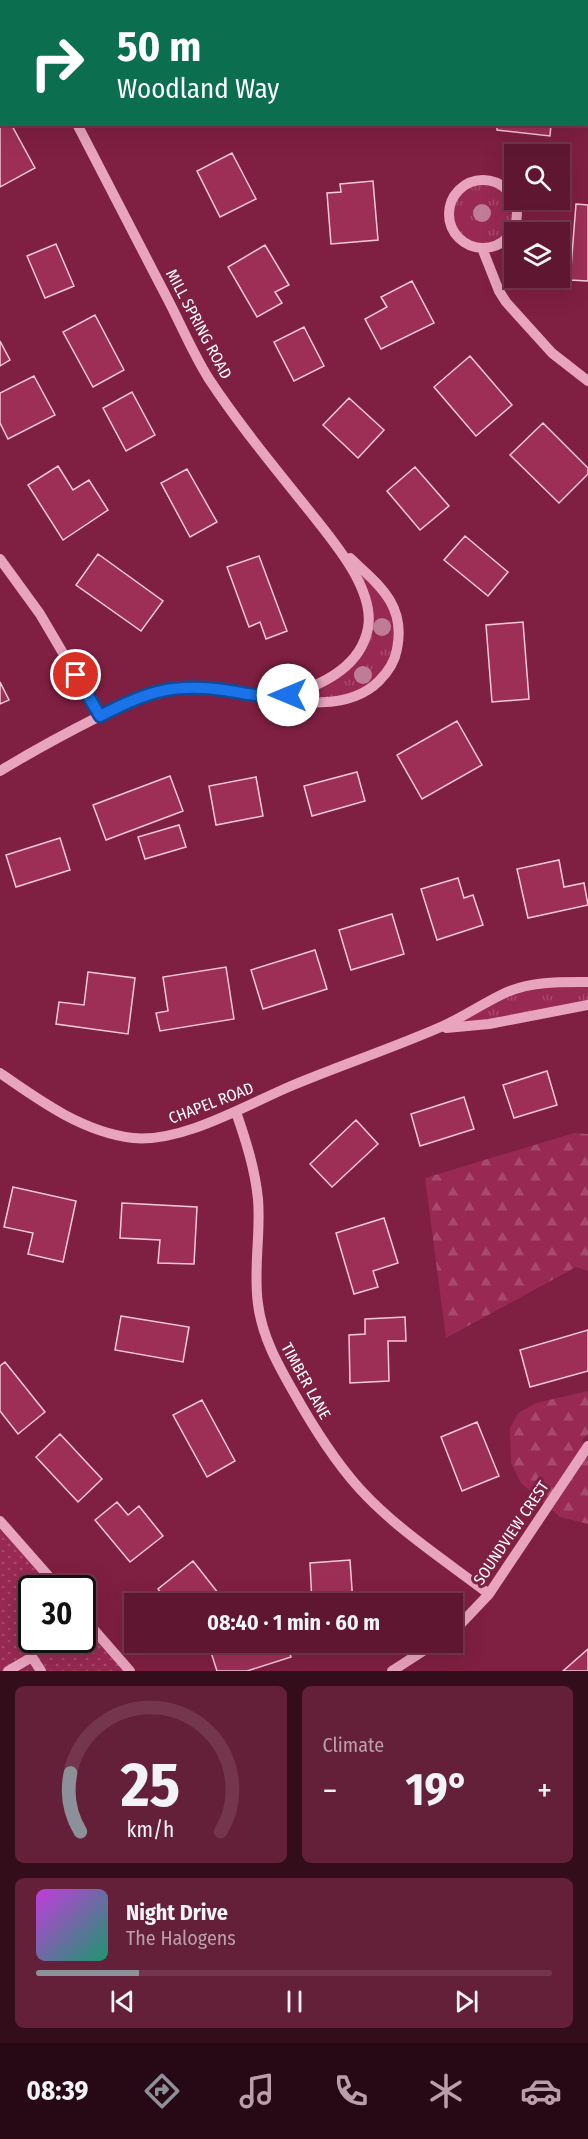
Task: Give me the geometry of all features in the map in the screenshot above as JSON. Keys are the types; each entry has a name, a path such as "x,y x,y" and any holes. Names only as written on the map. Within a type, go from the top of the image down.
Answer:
{"street":[{"name":"MILL SPRING ROAD","path":"78,126 208,377 252,440 341,550 359,580 368,612 368,628 362,646 345,668 322,683 276,698"},
{"path":"481,180 492,181 503,186 511,194 516,205 517,216 510,235 502,242 482,248 463,241 451,225 449,215 450,205 461,187 481,180"},
{"path":"482,248 506,303 552,353 588,381"},
{"name":"MILL SPRING ROAD","path":"0,771 65,732 135,698 169,688 210,688 317,703 347,700 370,690 387,673 396,654 400,635 398,618 381,587 341,550"},
{"path":"0,559 40,614 100,716"},
{"name":"CHAPEL ROAD","path":"0,1073 36,1098 93,1129 133,1138 157,1138 236,1112 289,1087 437,1028 508,992 546,983 588,982"},
{"name":"CHAPEL ROAD","path":"437,1028 489,1024 588,1005"},
{"name":"TIMBER LANE","path":"236,1112 251,1154 258,1201 257,1302 262,1328 272,1354 314,1428 360,1488 401,1526 489,1594"},
{"name":"SOUNDVIEW CREST","path":"463,1621 489,1594 588,1446"},
{"path":"0,1521 47,1575"},
{"path":"96,1632 130,1671"},
{"path":"392,1671 420,1653"},
{"path":"8,1671 32,1657 41,1671"}],"green space":[{"path":"483,180 504,188 504,210 516,210 516,222 504,222 504,240 483,248 470,245 459,238 452,227 449,214 452,201 459,190 470,183"},
{"path":"341,550 381,587 398,618 387,673 347,700 276,698 322,683 362,646 368,612"},
{"path":"588,982 588,1005 489,1024 455,1020 508,992"},
{"path":"574,1133 588,1134 588,1271 576,1267 446,1338 425,1178"},
{"path":"588,1391 588,1434 582,1440 588,1454 588,1524 560,1517 521,1483 511,1463 510,1428 518,1413 536,1403"},
{"path":"0,1521 48,1575 18,1575 18,1653 96,1653 96,1631 130,1671 0,1671"}],"building":[{"path":"0,126 12,126 35,168 0,187"},
{"path":"497,126 551,126 550,136 497,130"},
{"path":"232,153 256,199 220,217 197,171"},
{"path":"373,181 378,240 331,244 327,193 341,192 340,184"},
{"path":"576,204 588,205 588,281 570,280"},
{"path":"56,244 74,286 45,298 27,256"},
{"path":"265,245 289,285 275,292 282,303 257,317 228,267"},
{"path":"412,281 434,323 381,349 365,319 387,307 381,297"},
{"path":"95,315 124,370 93,387 63,332"},
{"path":"304,327 324,366 294,381 274,342"},
{"path":"0,341 10,360 0,366"},
{"path":"470,356 512,405 476,436 434,387"},
{"path":"34,376 55,415 8,439 0,423 0,393"},
{"path":"132,392 155,435 126,451 103,408"},
{"path":"349,398 384,430 358,458 323,425"},
{"path":"543,423 588,468 588,474 559,503 510,455"},
{"path":"58,466 73,490 89,480 108,510 63,540 28,485"},
{"path":"415,467 449,506 420,530 387,491"},
{"path":"187,469 217,522 190,537 161,483"},
{"path":"465,536 508,572 488,596 444,560"},
{"path":"98,554 163,601 141,631 76,585"},
{"path":"259,556 287,631 266,639 260,622 249,627 227,567"},
{"path":"523,622 529,699 492,702 486,625"},
{"path":"0,682 9,700 0,704"},
{"path":"457,721 482,765 422,799 397,755"},
{"path":"357,772 365,801 312,816 304,786"},
{"path":"170,776 183,811 106,840 93,805"},
{"path":"256,777 263,816 216,825 209,786"},
{"path":"179,825 186,847 145,859 138,837"},
{"path":"60,838 70,870 16,887 6,855"},
{"path":"559,860 564,887 584,883 588,905 528,918 517,869"},
{"path":"458,878 464,898 473,895 483,925 437,940 421,889"},
{"path":"392,914 404,954 351,970 339,930"},
{"path":"315,950 327,989 263,1009 251,970"},
{"path":"226,967 234,1019 160,1031 156,1013 168,1011 163,977"},
{"path":"88,972 135,978 128,1034 56,1024 59,1002 84,1005"},
{"path":"547,1071 557,1105 514,1118 503,1085"},
{"path":"464,1097 474,1129 420,1146 411,1114"},
{"path":"356,1120 378,1144 332,1187 310,1164"},
{"path":"13,1187 76,1201 63,1262 28,1254 33,1233 4,1227"},
{"path":"122,1203 197,1207 194,1264 158,1263 160,1240 120,1238"},
{"path":"384,1218 398,1263 373,1271 378,1287 354,1294 336,1233"},
{"path":"121,1316 189,1327 183,1362 115,1350"},
{"path":"405,1317 406,1341 388,1341 389,1381 350,1383 349,1335 365,1334 365,1319"},
{"path":"588,1330 588,1371 530,1387 520,1350"},
{"path":"5,1362 45,1412 18,1434 0,1411 0,1366"},
{"path":"202,1400 235,1461 207,1477 173,1415"},
{"path":"477,1422 499,1476 462,1491 441,1437"},
{"path":"60,1434 102,1479 78,1502 36,1457"},
{"path":"117,1502 128,1515 139,1506 163,1536 130,1562 95,1520"},
{"path":"350,1560 352,1593 311,1593 310,1563"},
{"path":"193,1561 218,1593 161,1593 158,1589"},
{"path":"588,1649 588,1671 563,1671"},
{"path":"211,1653 290,1653 291,1657 247,1671 217,1671"}],"route":[{"path":"76,675 100,716 135,698 169,688 210,688 276,698 288,695"}]}
